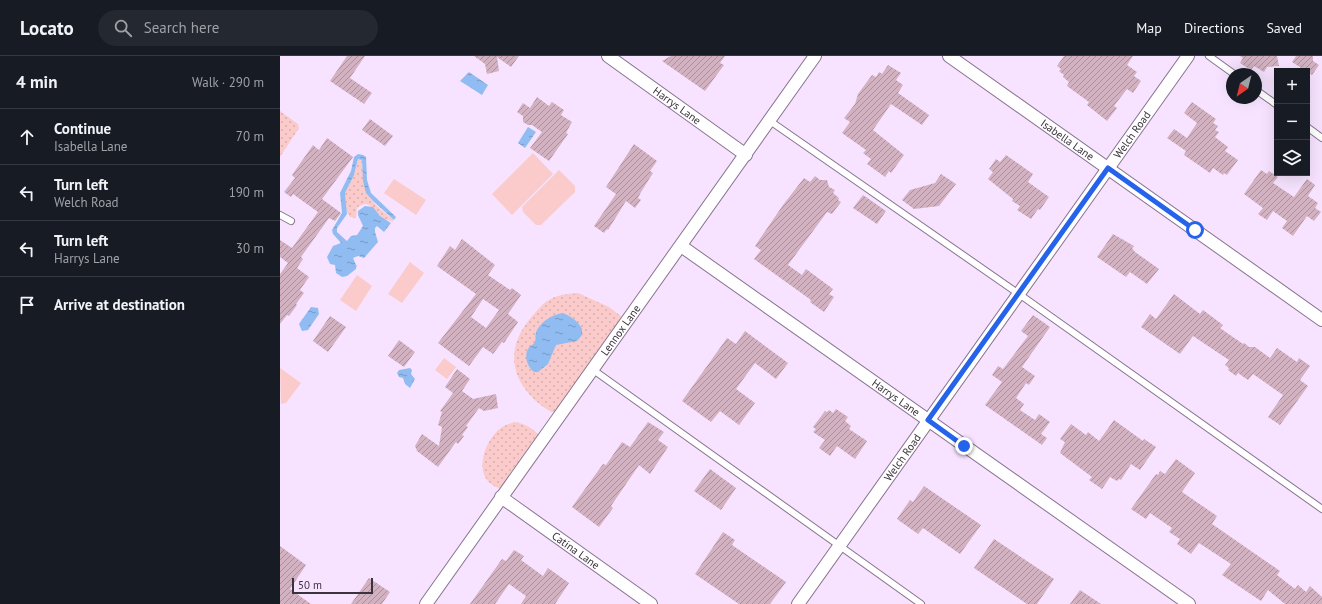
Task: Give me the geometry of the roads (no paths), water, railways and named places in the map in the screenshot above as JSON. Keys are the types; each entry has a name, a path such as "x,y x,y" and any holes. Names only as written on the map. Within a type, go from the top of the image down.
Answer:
{"street":[{"name":"Harrys Lane","path":"608,56 746,155"},
{"name":"Lennox Lane","path":"426,604 815,56"},
{"name":"Isabella Lane","path":"949,56 1322,320"},
{"name":"Welch Road","path":"798,604 1188,56"},
{"name":"Harrys Lane","path":"681,246 1188,604"},
{"name":"Catina Lane","path":"501,497 651,604"}],"lane":[{"path":"1209,56 1226,68"},
{"path":"1262,94 1276,104"},
{"path":"770,121 1019,294 1322,509"},
{"path":"1310,129 1322,138"},
{"path":"280,215 291,221"},
{"path":"592,370 921,604"}],"water":[{"path":"469,72 488,85 482,95 460,81"},
{"path":"528,127 536,132 525,148 518,143"},
{"path":"358,154 366,157 367,180 371,193 396,217 394,220 366,193 363,181 362,160 358,159 354,175 345,193 347,214 337,228 337,232 347,241 351,236 357,235 363,226 358,215 358,211 365,206 373,207 380,216 391,223 384,232 377,226 375,228 378,242 364,258 358,256 353,258 357,267 356,269 347,276 342,277 336,273 335,265 330,264 327,257 333,246 341,243 333,234 332,230 342,213 340,193 351,171 354,157"},
{"path":"311,307 318,308 319,314 308,330 302,331 299,324"},
{"path":"563,313 577,321 582,329 582,335 577,341 556,345 548,364 538,372 534,372 528,364 526,358 528,349 535,342 536,334 540,325 547,319"},
{"path":"410,368 412,370 411,374 415,379 410,388 405,384 403,378 399,377 397,373 399,370"}]}
